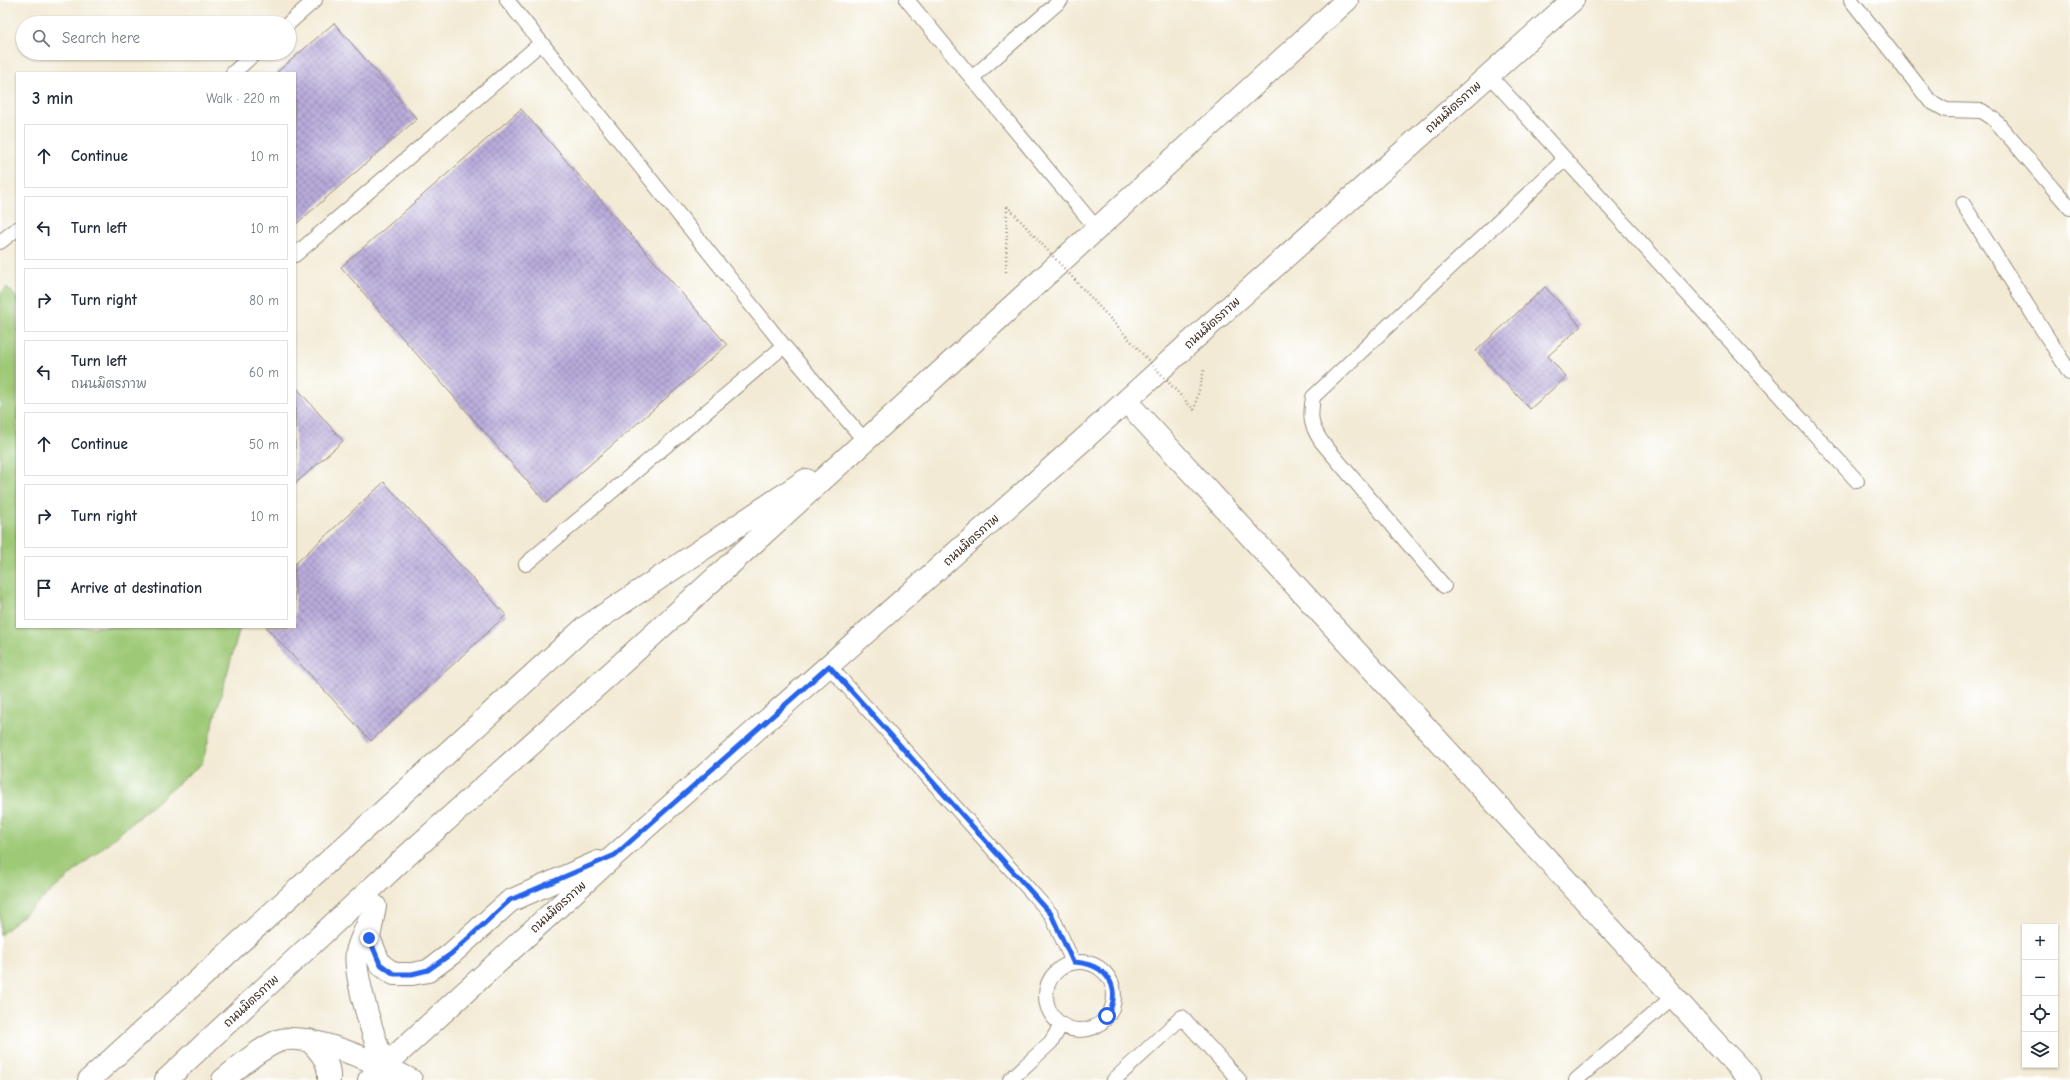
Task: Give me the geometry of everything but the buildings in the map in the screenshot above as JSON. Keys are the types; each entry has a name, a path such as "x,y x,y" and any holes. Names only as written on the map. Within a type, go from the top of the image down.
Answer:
{"main road":[{"name":"ถนนมิตรภาพ","path":"166,1080 402,860 620,665 1346,0"},
{"name":"ถนนมิตรภาพ","path":"381,1075 615,855 1126,401 1573,0"},
{"path":"1126,401 1750,1080"},
{"path":"89,1080 583,629 865,441"},
{"path":"375,906 369,938 380,964 394,974 412,974 428,970 451,954 510,900 615,855"},
{"path":"381,1075 361,990 357,953 375,906 402,860"},
{"path":"224,1080 246,1060 279,1040 309,1040 381,1075 411,1080"},
{"path":"309,1040 322,1053 329,1069 329,1080"}],"lane":[{"path":"296,17 315,0"},
{"path":"507,0 784,346 865,441"},
{"path":"908,0 1097,229"},
{"path":"973,77 1061,0"},
{"path":"1851,0 1930,101 1946,110 1982,111 1994,119 2070,208"},
{"path":"296,253 541,42"},
{"path":"233,72 247,60"},
{"path":"1489,75 1857,480"},
{"path":"1444,586 1321,441 1310,418 1313,398 1565,159"},
{"path":"1963,204 2070,373"},
{"path":"0,242 16,230"},
{"path":"526,564 784,346"},
{"path":"829,666 1051,914 1073,962"},
{"path":"1073,962 1094,965 1103,972 1112,986 1114,998 1107,1016 1099,1024 1088,1030 1078,1030 1061,1025 1052,1016 1048,1009 1046,998 1047,986 1052,975 1062,967 1073,962"},
{"path":"1576,1080 1674,996"},
{"path":"1114,1080 1182,1018 1239,1080"},
{"path":"1010,1080 1051,1042 1061,1025"}],"path":[{"path":"1006,312 1007,206 1194,410"}],"green space":[{"path":"7,287 16,297 16,628 240,628 202,763 0,935 0,294"}],"route":[{"path":"369,938 380,964 394,974 412,974 428,970 451,954 510,900 615,855 829,666 1051,914 1073,962 1085,962 1094,965 1103,972 1112,986 1114,998 1111,1010 1107,1016"}]}
